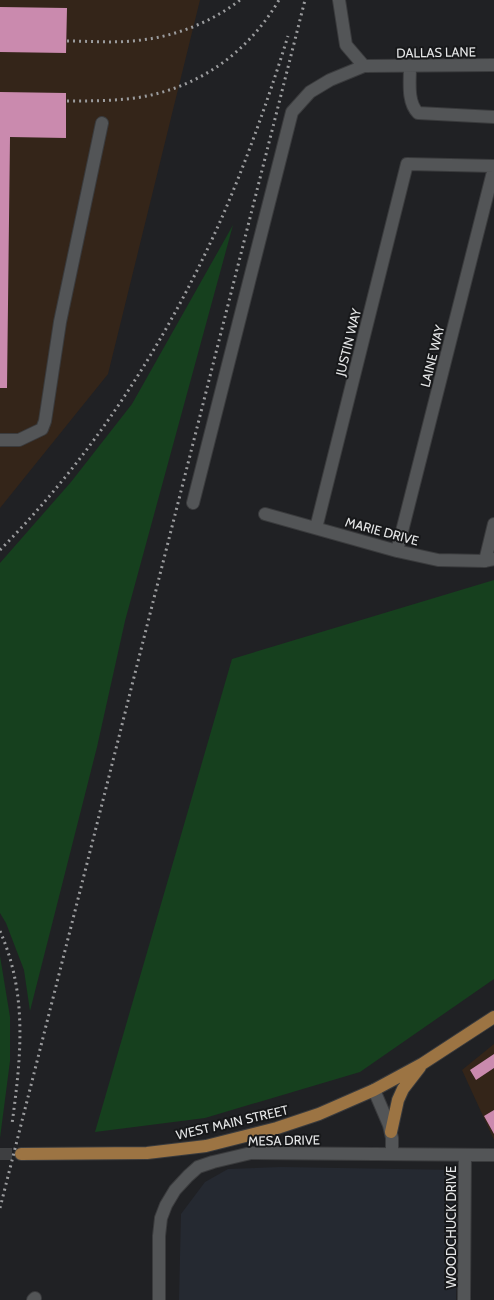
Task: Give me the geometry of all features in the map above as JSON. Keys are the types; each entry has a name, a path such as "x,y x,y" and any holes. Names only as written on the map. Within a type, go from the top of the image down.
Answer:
{"main road":[{"name":"WEST MAIN STREET","path":"21,1154 147,1154 206,1146 278,1128 319,1114 374,1090 422,1064 494,1017"},
{"path":"391,1132 400,1095 422,1064"}],"street":[{"path":"194,503 292,112 310,92 330,80 364,66 346,45 339,0"},
{"name":"DALLAS LANE","path":"364,66 494,65"},
{"path":"410,66 411,102 414,110 418,113 494,117"},
{"path":"0,440 19,440 42,429 46,421 60,322 102,123"},
{"name":"JUSTIN WAY","path":"316,528 407,164 494,167"},
{"name":"LAINE WAY","path":"397,551 494,167"},
{"name":"MARIE DRIVE","path":"265,514 397,551 438,560 489,560"},
{"path":"489,560 494,524"},
{"path":"374,1090 391,1132 392,1154"},
{"name":"MESA DRIVE","path":"158,1300 159,1236 161,1218 166,1205 175,1190 198,1167 251,1153 494,1155"},
{"name":"WOODCHUCK DRIVE","path":"464,1300 465,1155"}],"shaded area":[{"path":"0,0 200,0 108,374 0,508"},
{"path":"494,1044 494,1140 462,1070"},
{"path":"281,1167 458,1170 456,1300 179,1300 181,1214 205,1182 228,1169"}],"green space":[{"path":"233,225 125,621 97,747 30,1011 24,970 6,923 0,913 0,563 71,482 132,404"},
{"path":"494,580 494,979 360,1072 205,1118 95,1132 232,659"},
{"path":"0,956 10,1017 10,1061 0,1138"}],"building":[{"path":"0,7 67,8 66,53 0,52"},
{"path":"0,92 66,93 66,138 10,137 7,388 0,388"},
{"path":"494,1054 494,1068 476,1080 470,1070"},
{"path":"494,1110 494,1134 484,1116"}],"tunnel":[{"path":"0,1154 21,1154"}],"railway":[{"path":"67,41 124,42 161,37 202,23 228,9 240,0"},
{"path":"67,101 135,98 158,93 199,77 218,66 252,37 279,0"},
{"path":"0,1208 305,0"},
{"path":"0,550 35,513 98,434 127,393 179,306 202,261 241,171 258,127 288,36"},
{"path":"0,931 9,955 15,979 20,1026 18,1075 12,1124"}]}
